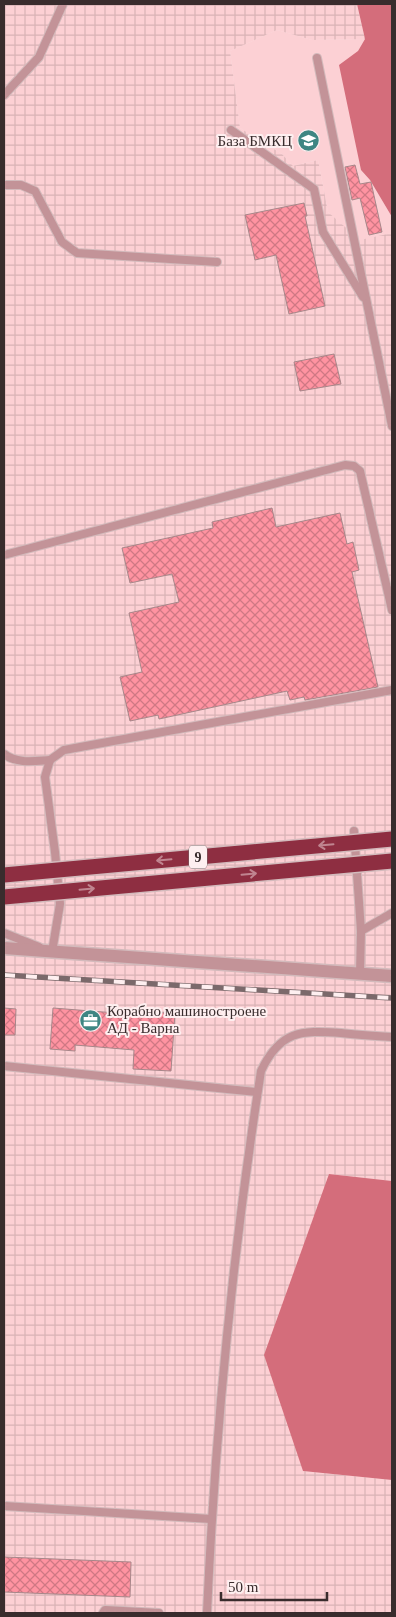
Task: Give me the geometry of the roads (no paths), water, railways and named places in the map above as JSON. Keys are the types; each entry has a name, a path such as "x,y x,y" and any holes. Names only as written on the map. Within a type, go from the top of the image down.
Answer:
{"highway":[{"name":"9","path":"4,875 392,840"},
{"name":"9","path":"4,897 392,861"}],"street":[{"path":"4,948 392,976"}],"lane":[{"path":"4,95 39,57 63,4"},
{"path":"317,58 392,426"},
{"path":"231,130 314,189 322,232 366,303"},
{"path":"4,185 21,185 35,190 62,242 77,253 217,262"},
{"path":"4,555 345,465 354,466 360,471 392,610"},
{"path":"4,754 9,758 21,761 50,760 64,750 392,690"},
{"path":"4,932 52,952 60,904 45,777 50,760"},
{"path":"354,831 361,931 360,974"},
{"path":"361,931 392,913"},
{"path":"207,1613 211,1519 234,1266 261,1071 268,1055 281,1042 295,1034 310,1031 392,1037"},
{"path":"4,1066 257,1092"},
{"path":"4,1506 211,1519"},
{"path":"103,1613 105,1610 159,1613"}],"railway":[{"path":"4,975 392,998"}],"place":[{"name":"База БМКЦ","path":"308,141"},
{"name":"Корабно машиностроене АД - Варна","path":"91,1020"}]}
